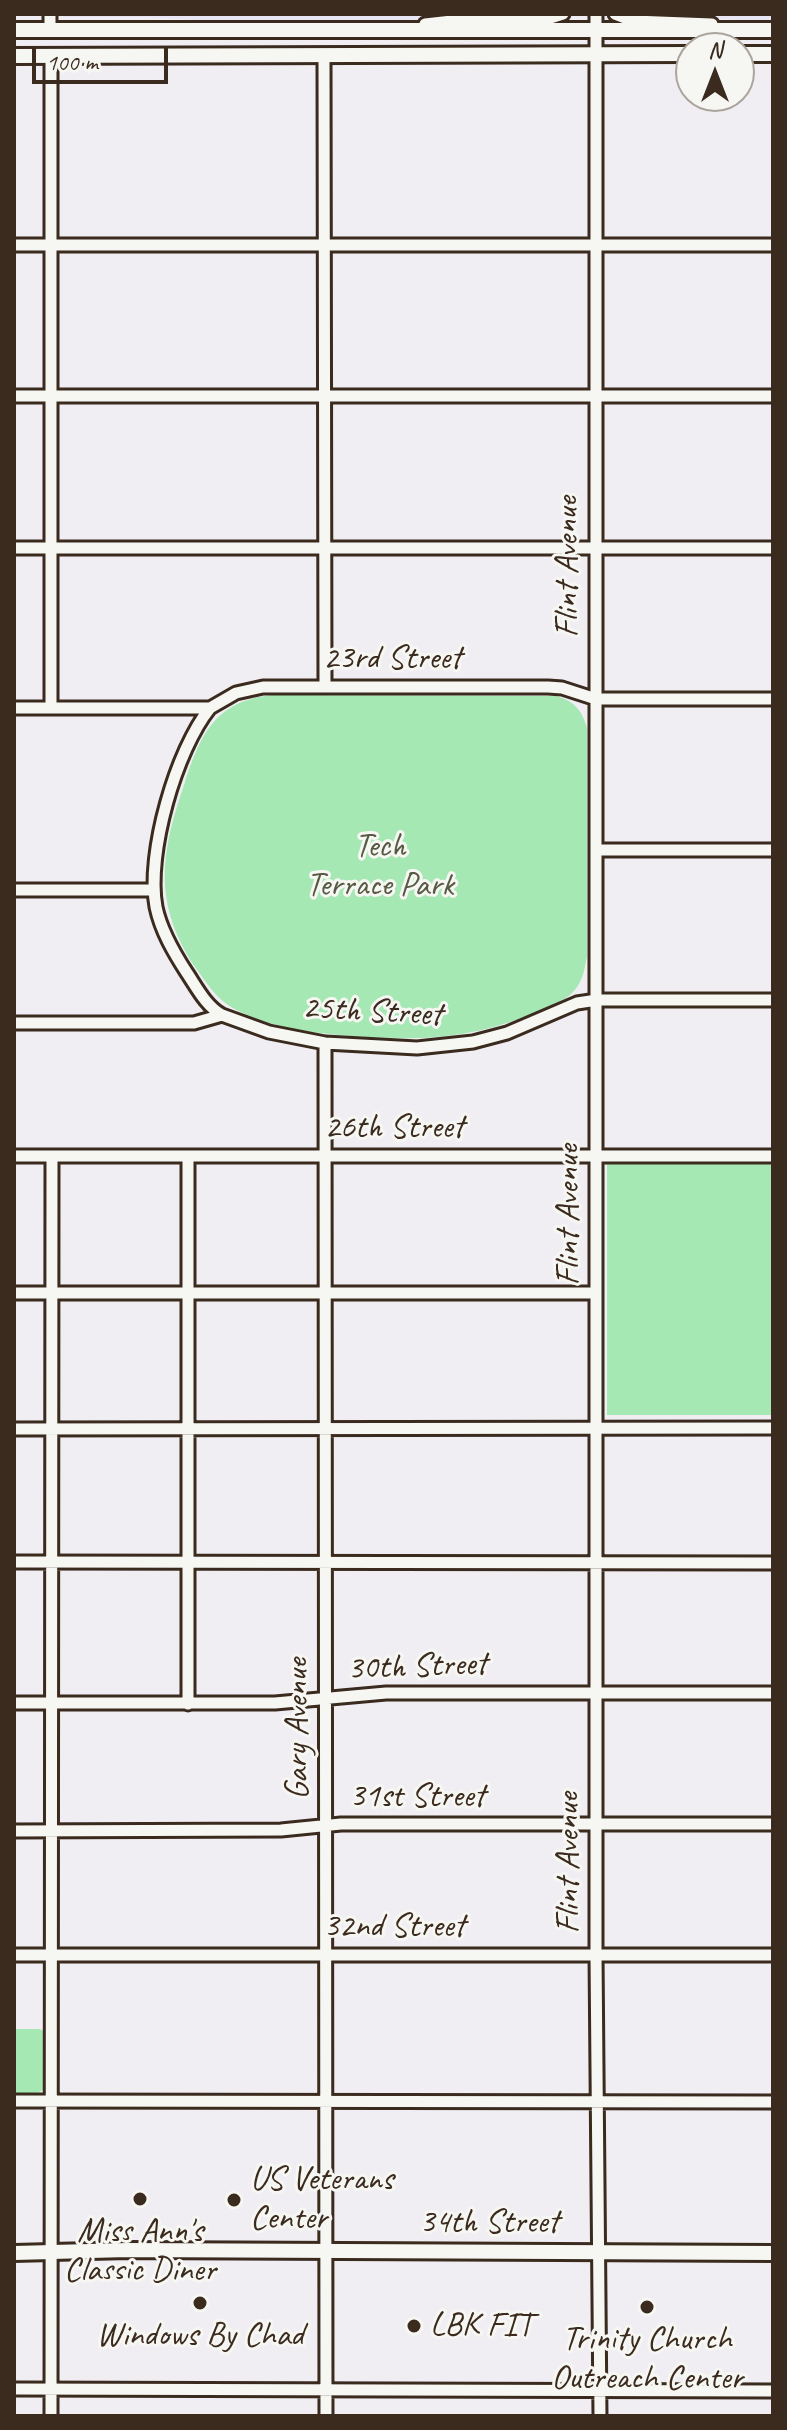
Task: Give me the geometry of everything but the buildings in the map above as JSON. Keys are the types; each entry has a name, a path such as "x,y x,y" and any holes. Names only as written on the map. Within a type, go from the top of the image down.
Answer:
{"main road":[{"path":"14,30 769,30"},
{"path":"14,56 675,54"},
{"name":"34th Street","path":"14,2253 128,2250 773,2253"}],"street":[{"path":"50,14 50,30"},
{"path":"375,30 461,20 544,20 563,14"},
{"name":"Flint Avenue","path":"596,14 596,1955 600,2416"},
{"path":"615,14 633,21 686,22 769,30"},
{"path":"51,56 51,708"},
{"path":"324,56 325,687"},
{"path":"14,245 773,245"},
{"path":"14,396 773,396"},
{"path":"14,548 773,548"},
{"name":"23rd Street","path":"14,708 210,708 236,693 251,689 325,687 562,688 596,699 773,699"},
{"path":"210,708 194,730 168,802 158,840 154,890 161,923 178,959 212,1009 222,1015"},
{"path":"596,850 773,850"},
{"path":"14,890 154,890"},
{"name":"25th Street","path":"222,1015 269,1032 325,1043 391,1048 443,1047 507,1033 577,1003 597,1000 773,1000"},
{"path":"14,1023 194,1023 222,1015"},
{"name":"Gary Avenue","path":"325,1043 326,2416"},
{"name":"26th Street","path":"14,1156 773,1156"},
{"path":"51,2416 52,1156"},
{"path":"188,1156 188,1704"},
{"path":"14,1293 596,1293"},
{"path":"14,1429 773,1428"},
{"path":"14,1562 773,1563"},
{"name":"30th Street","path":"14,1703 275,1703 386,1693 773,1693"},
{"name":"31st Street","path":"14,1831 773,1824"},
{"name":"32nd Street","path":"14,1955 773,1955"},
{"path":"14,2101 773,2102"},
{"path":"14,2389 773,2391"}],"shaded area":[{"path":"59,14 773,14 773,22 690,17 565,16 457,17 377,22 230,22 145,17 64,17"}],"green space":[{"name":"Tech Terrace Park","path":"272,695 556,696 576,707 587,728 587,956 581,981 575,990 559,1002 491,1028 416,1038 356,1036 290,1028 249,1016 220,999 195,967 172,921 165,876 166,854 191,764 205,735 224,712 237,704"},
{"path":"607,1164 773,1164 773,1415 607,1415"},
{"path":"14,2029 44,2031 44,2089 37,2094 14,2094"}],"place":[{"name":"Miss Ann's Classic Diner","path":"140,2199"},
{"name":"US Veterans Center","path":"234,2200"},
{"name":"Windows By Chad","path":"200,2303"},
{"name":"Trinity Church Outreach Center","path":"647,2307"},
{"name":"LBK FIT","path":"414,2326"}]}
